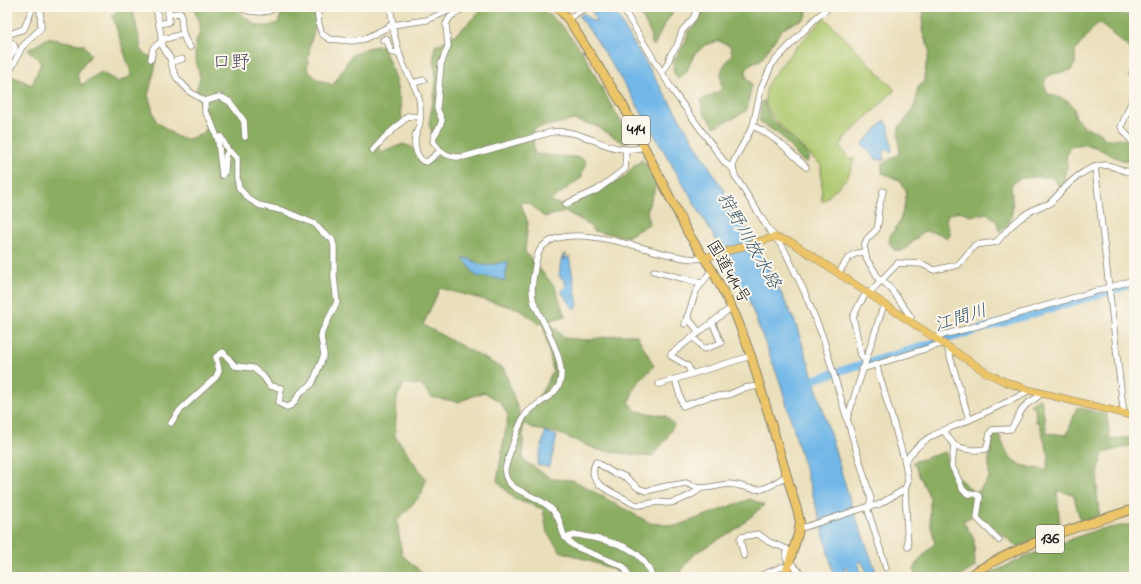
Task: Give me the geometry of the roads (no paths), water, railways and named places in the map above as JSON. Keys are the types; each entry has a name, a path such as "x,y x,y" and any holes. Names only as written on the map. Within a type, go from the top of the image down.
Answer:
{"highway":[{"name":"国道414号","path":"557,7 568,19 623,105 688,233 708,258 712,270 739,323 798,509 799,527 795,546 785,577"},
{"name":"136","path":"967,577 998,560 1042,540 1134,509"},
{"name":"136","path":"971,577 996,563 1049,540 1094,524 1134,513"}],"main road":[{"path":"708,258 771,238 791,242 987,373 1006,382 1029,390 1134,416"}],"street":[{"path":"7,35 24,29 33,7"},
{"path":"7,83 10,80 10,73 22,47 41,28 40,7"},
{"path":"156,7 161,41 165,52 172,62 173,70 183,86 205,101 219,97 230,102 244,121 245,137"},
{"path":"159,24 169,22 168,7"},
{"path":"240,7 249,11 254,9 272,10 276,7"},
{"path":"317,7 320,30 322,34 329,39 352,41 364,39 392,25 427,20 456,7"},
{"path":"336,7 355,7"},
{"path":"390,7 392,25 399,51 420,103 419,126 415,136 415,144 420,159 423,162 427,162 440,151"},
{"path":"465,7 450,17 446,24 448,46 441,64 437,108 442,120 433,141 440,151 452,157 463,157 560,130 570,132 608,146 626,150 644,147"},
{"path":"568,19 586,7"},
{"path":"622,7 673,91 725,163 733,169"},
{"path":"662,73 671,54 677,46 682,31 694,17 697,7"},
{"path":"1129,7 1134,12"},
{"path":"826,10 815,19 772,64 761,89 753,126 735,158 733,169 735,176 771,238 784,250 804,291 822,336 871,499 867,507 886,568"},
{"path":"168,14 180,13 182,34 190,46"},
{"path":"150,59 153,48 161,41 182,34"},
{"path":"383,40 386,38 391,52 395,53 399,51"},
{"path":"7,42 14,45 15,49 7,60"},
{"path":"172,62 182,59"},
{"path":"413,83 424,80"},
{"path":"1134,87 1133,98 1121,127 1134,144"},
{"path":"205,101 205,112 210,119 218,140 222,175 225,171 226,155 229,152"},
{"path":"375,149 385,137 405,120 407,116 420,117"},
{"path":"753,126 772,136 806,167"},
{"path":"171,423 180,410 216,377 219,370 216,357 222,352 235,366 253,368 263,376 270,386 281,388 279,403 287,407 292,405 301,392 312,384 324,355 321,337 322,332 337,302 334,278 334,246 332,239 323,233 315,224 284,211 259,205 249,198 239,188 236,158 231,152 229,152 221,138"},
{"path":"566,204 597,190 625,169 626,150"},
{"path":"865,360 861,355 853,317 860,303 868,293 898,263 922,264 934,270 958,265 975,245 997,242 1006,231 1026,215 1042,205 1049,204 1086,170 1104,166 1116,168 1125,172 1134,172"},
{"path":"1095,168 1123,413"},
{"path":"883,191 878,212 877,228 865,243 865,252 867,260 881,281 892,290 911,316 910,321"},
{"path":"630,577 624,567 576,547 565,538 557,515 551,508 515,488 507,480 504,472 525,415 555,391 562,376 559,357 534,303 531,293 538,253 552,241 567,237 587,237 608,238 680,257 693,259 708,258"},
{"path":"839,273 849,257 855,253 865,252"},
{"path":"685,324 696,291 712,270"},
{"path":"654,271 701,283"},
{"path":"969,419 948,350 942,342 942,335 966,330 1109,291 1134,280"},
{"path":"847,419 884,304"},
{"path":"691,374 688,366 671,356 671,354 732,307"},
{"path":"687,317 699,332"},
{"path":"693,337 704,349 721,343 712,322"},
{"path":"863,368 942,342"},
{"path":"659,384 750,356"},
{"path":"876,364 905,462 908,481 905,489 908,547"},
{"path":"675,379 683,406 709,397 728,395 744,388 760,386"},
{"path":"905,462 911,451 917,445 934,434 1020,396 1029,390"},
{"path":"943,430 954,445 963,449 972,451 986,449 992,430 1011,429 1028,403 1034,401 1042,393"},
{"path":"954,445 952,466 963,490 968,494 976,494 980,496 977,518 999,540"},
{"path":"701,488 698,492 674,502 636,505 603,487 596,481 592,473 596,462 615,474 619,474 627,478 638,488 646,491 686,483 694,487 701,488 728,484 752,490 762,489 769,487 779,479 787,476"},
{"path":"799,527 878,505 905,489"},
{"path":"744,556 740,539 741,537 758,534 769,542 787,549 786,558 788,564 804,577"},
{"path":"565,538 579,535 624,546 642,557 652,577"},
{"path":"757,577 788,564"}],"water":[{"name":"狩野川放水路","path":"599,7 607,16 608,11 606,7 614,7 625,29 751,235 779,289 795,322 851,504 878,577 869,577 862,562 860,561 858,564 861,577 851,577 846,566 844,567 845,577 834,577 822,527 780,382 747,296 634,100 596,39 579,16 584,13 588,18 597,22 591,8"},
{"path":"885,120 889,127 892,151 890,152 887,149 882,154 885,158 884,160 876,159 862,144"},
{"path":"564,254 566,254 564,260 569,256 578,305 575,310 561,292 566,286 564,280 559,276 561,260"},
{"path":"464,258 485,265 508,261 505,281 476,276"},
{"path":"544,430 557,436 550,465 548,467 537,465 545,433"}],"waterway":[{"name":"江間川","path":"803,383 1134,284"}],"district":[{"name":"口野","path":"231,63"}]}
